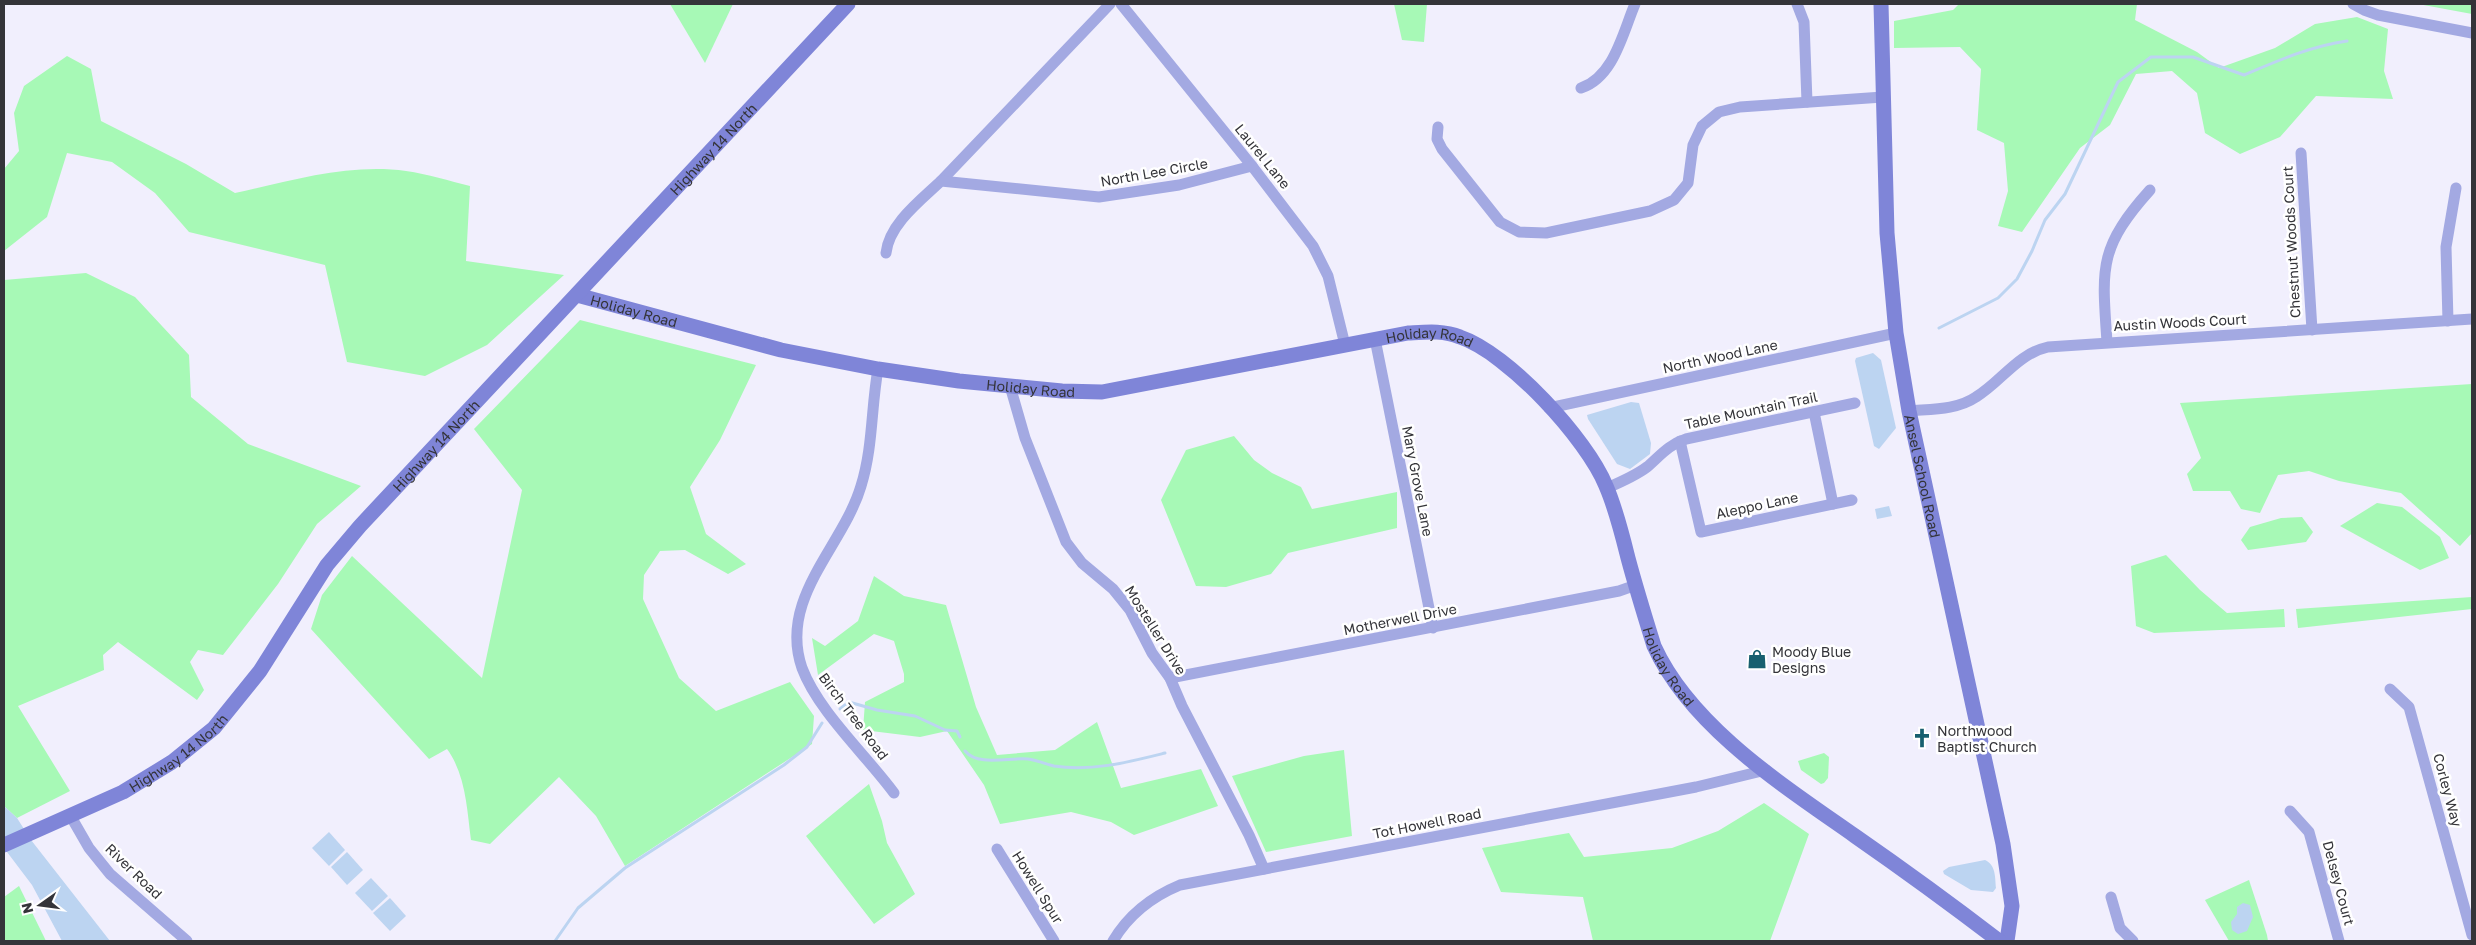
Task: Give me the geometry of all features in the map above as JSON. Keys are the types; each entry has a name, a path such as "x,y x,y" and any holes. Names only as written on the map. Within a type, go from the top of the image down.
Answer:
{"street":[{"name":"Highway 14 North","path":"4,845 123,792 157,772 214,728 260,671 316,580 340,549 848,4"},
{"path":"886,253 889,240 916,205 1110,4"},
{"name":"Laurel Lane","path":"1121,4 1299,225 1320,258 1335,296 1345,345"},
{"path":"1582,88 1596,81 1606,70 1635,4"},
{"path":"1797,4 1804,22 1807,102"},
{"name":"Ansel School Road","path":"1881,4 1887,233 1896,333 1909,411 2003,844 2012,906 2007,941"},
{"path":"2353,4 2378,15 2472,33"},
{"path":"1438,127 1437,138 1442,149 1495,216 1512,230 1532,234 1650,211 1665,206 1685,188 1691,172 1696,136 1709,118 1729,109 1883,97"},
{"name":"Chestnut Woods Court","path":"2301,153 2312,330"},
{"name":"North Lee Circle","path":"941,181 1099,197 1179,185 1252,166"},
{"path":"2448,321 2446,247 2456,188"},
{"path":"2107,342 2104,292 2107,257 2120,226 2150,190"},
{"name":"Holiday Road","path":"577,295 781,350 878,369 1062,392 1102,392 1375,339 1428,332 1461,337 1504,365 1528,385 1565,422 1584,445 1607,488 1654,646 1673,682 1708,722 1766,770 1999,941"},
{"name":"Austin Woods Court","path":"1909,411 1949,407 1975,399 2021,358 2036,350 2107,342 2472,319"},
{"name":"North Wood Lane","path":"1549,408 1896,333"},
{"name":"Mary Grove Lane","path":"1375,339 1433,628"},
{"name":"Birch Tree Road","path":"878,369 869,449 861,486 843,530 818,566 808,586 800,612 797,649 803,669 815,692 894,793"},
{"name":"Mosteller Drive","path":"1010,386 1025,438 1066,542 1082,563 1122,598 1152,653 1170,678 1249,834 1264,869"},
{"name":"Table Mountain Trail","path":"1607,488 1631,478 1662,451 1680,441 1855,404"},
{"path":"1814,412 1833,504"},
{"name":"Aleppo Lane","path":"1680,441 1701,532 1852,500"},
{"name":"Motherwell Drive","path":"1170,678 1619,591 1636,585"},
{"name":"Corley Way","path":"2390,689 2410,707 2472,935"},
{"name":"Tot Howell Road","path":"1114,941 1134,913 1168,890 1204,880 1696,787 1766,770"},
{"name":"Delsey Court","path":"2290,811 2309,832 2339,941"},
{"name":"River Road","path":"70,815 89,848 110,874 187,941"},
{"name":"Howell Spur","path":"997,849 1054,941"},
{"path":"2112,897 2120,928 2133,941"}],"green space":[{"path":"670,4 733,4 705,63"},
{"path":"1394,4 1427,4 1424,42 1402,40"},
{"path":"1959,4 2137,4 2135,20 2197,52 2219,68 2275,48 2315,24 2357,17 2388,29 2384,71 2393,99 2316,96 2280,137 2240,154 2205,133 2197,93 2172,71 2136,74 2110,125 2080,148 2022,232 1998,226 2008,191 2004,143 1977,130 1981,69 1960,47 1894,48 1894,21 1953,10"},
{"path":"2418,4 2472,4 2472,14"},
{"path":"67,56 91,69 101,121 186,164 235,193 298,179 363,169 406,171 430,176 470,186 466,261 564,275 487,345 425,376 347,362 325,265 189,232 155,193 112,162 67,153 47,217 4,251 4,169 19,151 14,113 24,86"},
{"path":"86,273 135,297 189,355 191,397 248,444 361,486 317,524 278,584 223,655 198,650 190,662 204,690 197,700 118,642 103,655 104,670 18,706 70,791 17,818 4,806 4,280"},
{"path":"580,320 756,365 720,440 690,487 706,534 746,564 728,574 685,550 660,551 644,575 643,599 679,678 716,711 790,682 814,716 812,744 625,866 596,816 559,777 490,844 471,840 462,781 447,749 429,759 311,629 322,595 352,556 482,678 522,490 474,429"},
{"path":"2472,384 2472,533 2460,546 2401,493 2339,481 2309,471 2278,475 2260,513 2241,509 2230,491 2193,491 2187,474 2201,458 2180,403"},
{"path":"1234,436 1254,460 1272,473 1301,487 1312,509 1397,492 1397,528 1288,553 1271,574 1226,587 1196,586 1161,500 1186,450"},
{"path":"2377,503 2402,507 2440,537 2449,558 2420,570 2340,526"},
{"path":"2302,517 2313,532 2306,542 2248,550 2241,540 2250,527 2281,518"},
{"path":"2166,555 2200,590 2227,613 2284,609 2285,627 2154,633 2136,626 2131,566"},
{"path":"874,576 904,596 946,605 976,707 997,755 1055,750 1097,722 1121,788 1201,769 1218,806 1134,835 1111,822 1071,812 1000,824 984,785 947,731 920,737 863,730 865,702 904,682 904,674 894,641 874,634 818,675 812,638 825,646 858,621"},
{"path":"2472,597 2472,609 2298,628 2296,609"},
{"path":"1344,750 1352,836 1266,852 1232,776 1304,756"},
{"path":"1824,753 1829,757 1828,778 1821,784 1801,770 1798,761"},
{"path":"869,784 882,821 887,843 915,894 874,924 806,836"},
{"path":"1764,803 1809,834 1770,941 1593,941 1583,897 1501,892 1482,848 1569,833 1584,857 1672,848 1718,831"},
{"path":"2249,880 2268,941 2229,941 2205,900"},
{"path":"19,886 46,941 4,941 4,897"}],"water":[{"path":"1873,353 1881,360 1896,428 1879,449 1874,446 1855,361 1856,358"},
{"path":"1631,402 1639,403 1651,443 1650,454 1630,469 1617,464 1587,415"},
{"path":"1889,506 1892,516 1877,519 1875,509"},
{"path":"4,806 17,818 31,840 110,941 62,941 32,885 4,848"},
{"path":"329,832 345,850 329,866 312,848"},
{"path":"347,852 363,870 347,885 331,867"},
{"path":"1985,860 1989,862 1994,872 1996,888 1993,892 1971,890 1944,874 1943,871 1949,867"},
{"path":"371,878 388,896 372,911 355,893"},
{"path":"390,898 406,916 390,931 373,913"},
{"path":"2243,903 2250,905 2253,917 2247,931 2238,934 2232,930 2231,922 2237,914 2237,907"}],"waterway":[{"path":"1939,328 1998,298 2017,279 2032,251 2045,220 2065,194 2118,82 2151,57 2193,57 2244,75 2307,50 2347,41"},
{"path":"840,709 849,702 877,710 915,716 945,730 957,731 960,737"},
{"path":"555,941 578,908 625,868 784,765 807,747 822,723"},
{"path":"965,751 978,759 1028,759 1068,768 1124,763 1165,753"}],"place":[{"name":"Moody Blue Designs","path":"1757,659"},
{"name":"Northwood Baptist Church","path":"1922,738"}]}
